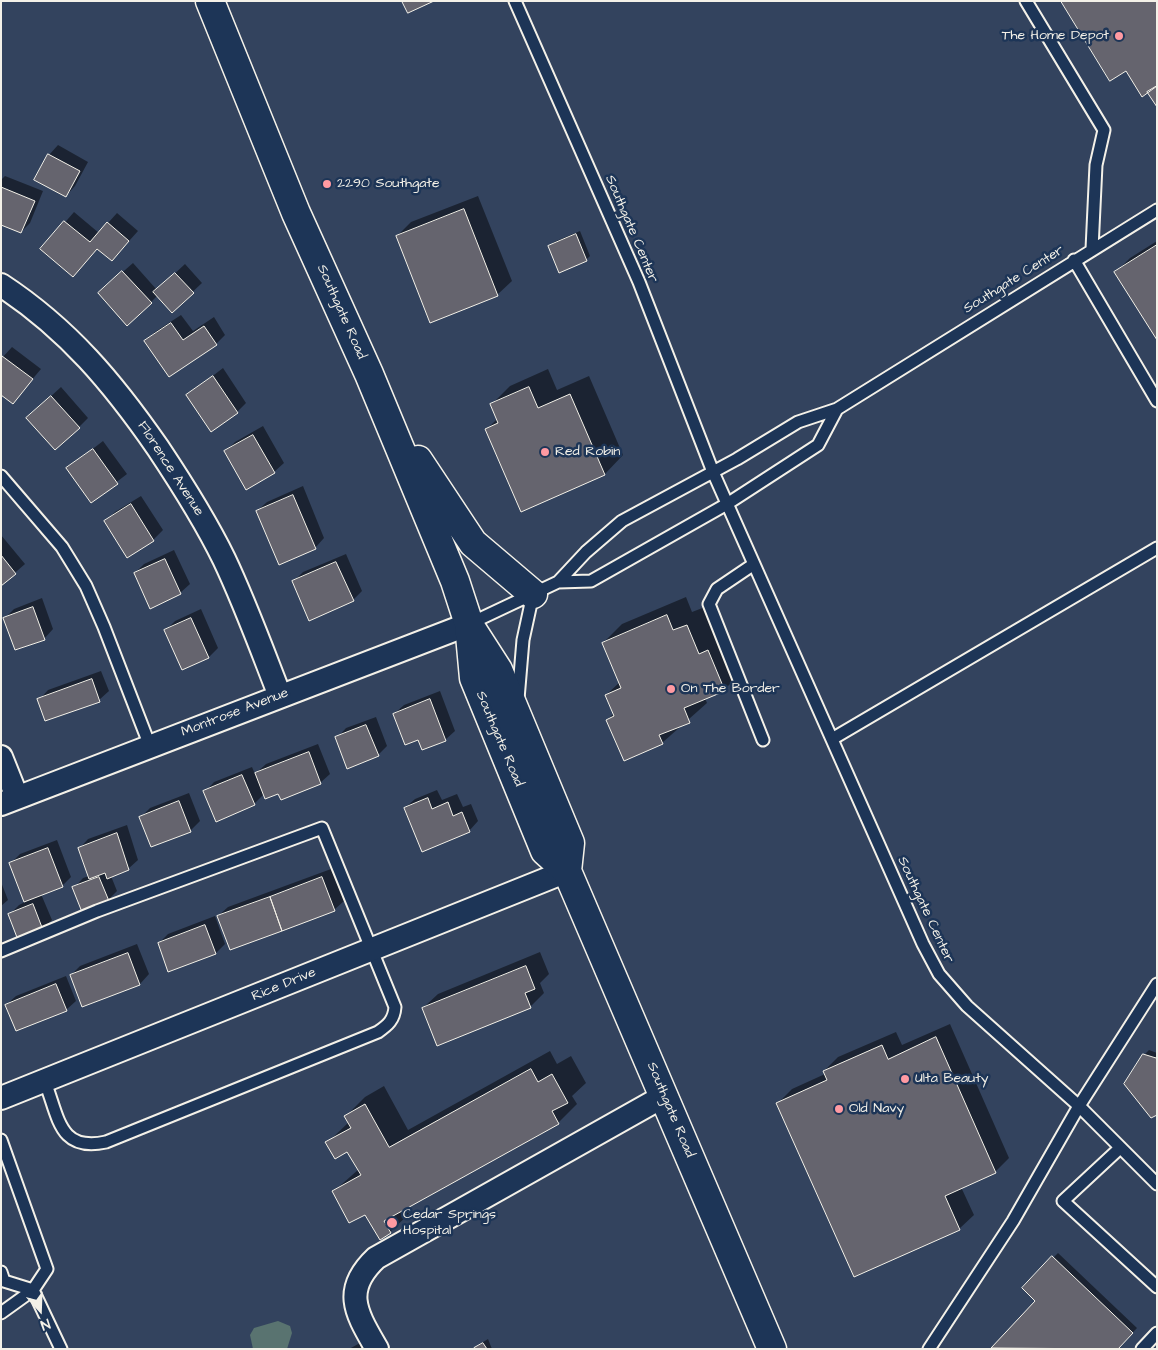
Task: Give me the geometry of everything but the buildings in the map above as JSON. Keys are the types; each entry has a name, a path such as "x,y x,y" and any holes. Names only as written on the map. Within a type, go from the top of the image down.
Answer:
{"street":[{"name":"Southgate Road","path":"210,1 296,213 382,404 455,581 469,624 474,678 545,851 567,871 772,1349"},
{"name":"Florence Avenue","path":"1,285 50,320 76,344 130,408 187,491 224,558 280,696"},
{"path":"382,404 473,543 533,594"},
{"name":"Southgate Road","path":"469,624 498,670 570,843 567,871"},
{"name":"Montrose Avenue","path":"9,800 469,624"},
{"path":"1,757 9,800"},
{"name":"Rice Drive","path":"1,1098 45,1082 567,871"},
{"path":"377,1349 360,1318 354,1302 356,1284 363,1270 376,1258 664,1096"}],"lane":[{"name":"Southgate Center","path":"515,1 639,282 713,472 938,974 967,1006 1079,1106 1157,1184"},
{"path":"1026,1 1104,130 1096,165 1092,248"},
{"name":"Southgate Center","path":"469,624 558,582 586,552 622,521 713,472 798,422 837,409 1092,248 1157,210"},
{"path":"1074,260 1157,400"},
{"name":"Southgate Center","path":"558,582 592,580 727,504 818,445 837,409"},
{"path":"1,476 62,547 86,586 150,746"},
{"path":"832,739 1157,548"},
{"path":"754,564 717,589 709,604 763,740"},
{"path":"517,716 523,640 533,594"},
{"path":"1,951 97,911 322,828 395,1007 394,1016 389,1024 378,1032 106,1142 89,1145 76,1142 67,1136 45,1082"},
{"path":"929,1349 1013,1220 1079,1106 1157,984"},
{"path":"1,1140 47,1269 32,1290 1,1313"},
{"path":"1120,1148 1063,1201 1157,1288"},
{"path":"1,1272 4,1281 32,1290 61,1349"},
{"path":"1142,1349 1157,1333"}],"green space":[{"path":"278,1321 290,1326 292,1333 287,1349 253,1349 250,1335 254,1328"}],"place":[{"name":"The Home Depot","path":"1119,36"},
{"name":"2290 Southgate","path":"327,184"},
{"name":"Red Robin","path":"545,452"},
{"name":"On The Border","path":"671,689"},
{"name":"Ulta Beauty","path":"905,1079"},
{"name":"Old Navy","path":"839,1109"},
{"name":"Cedar Springs Hospital","path":"392,1223"}]}
